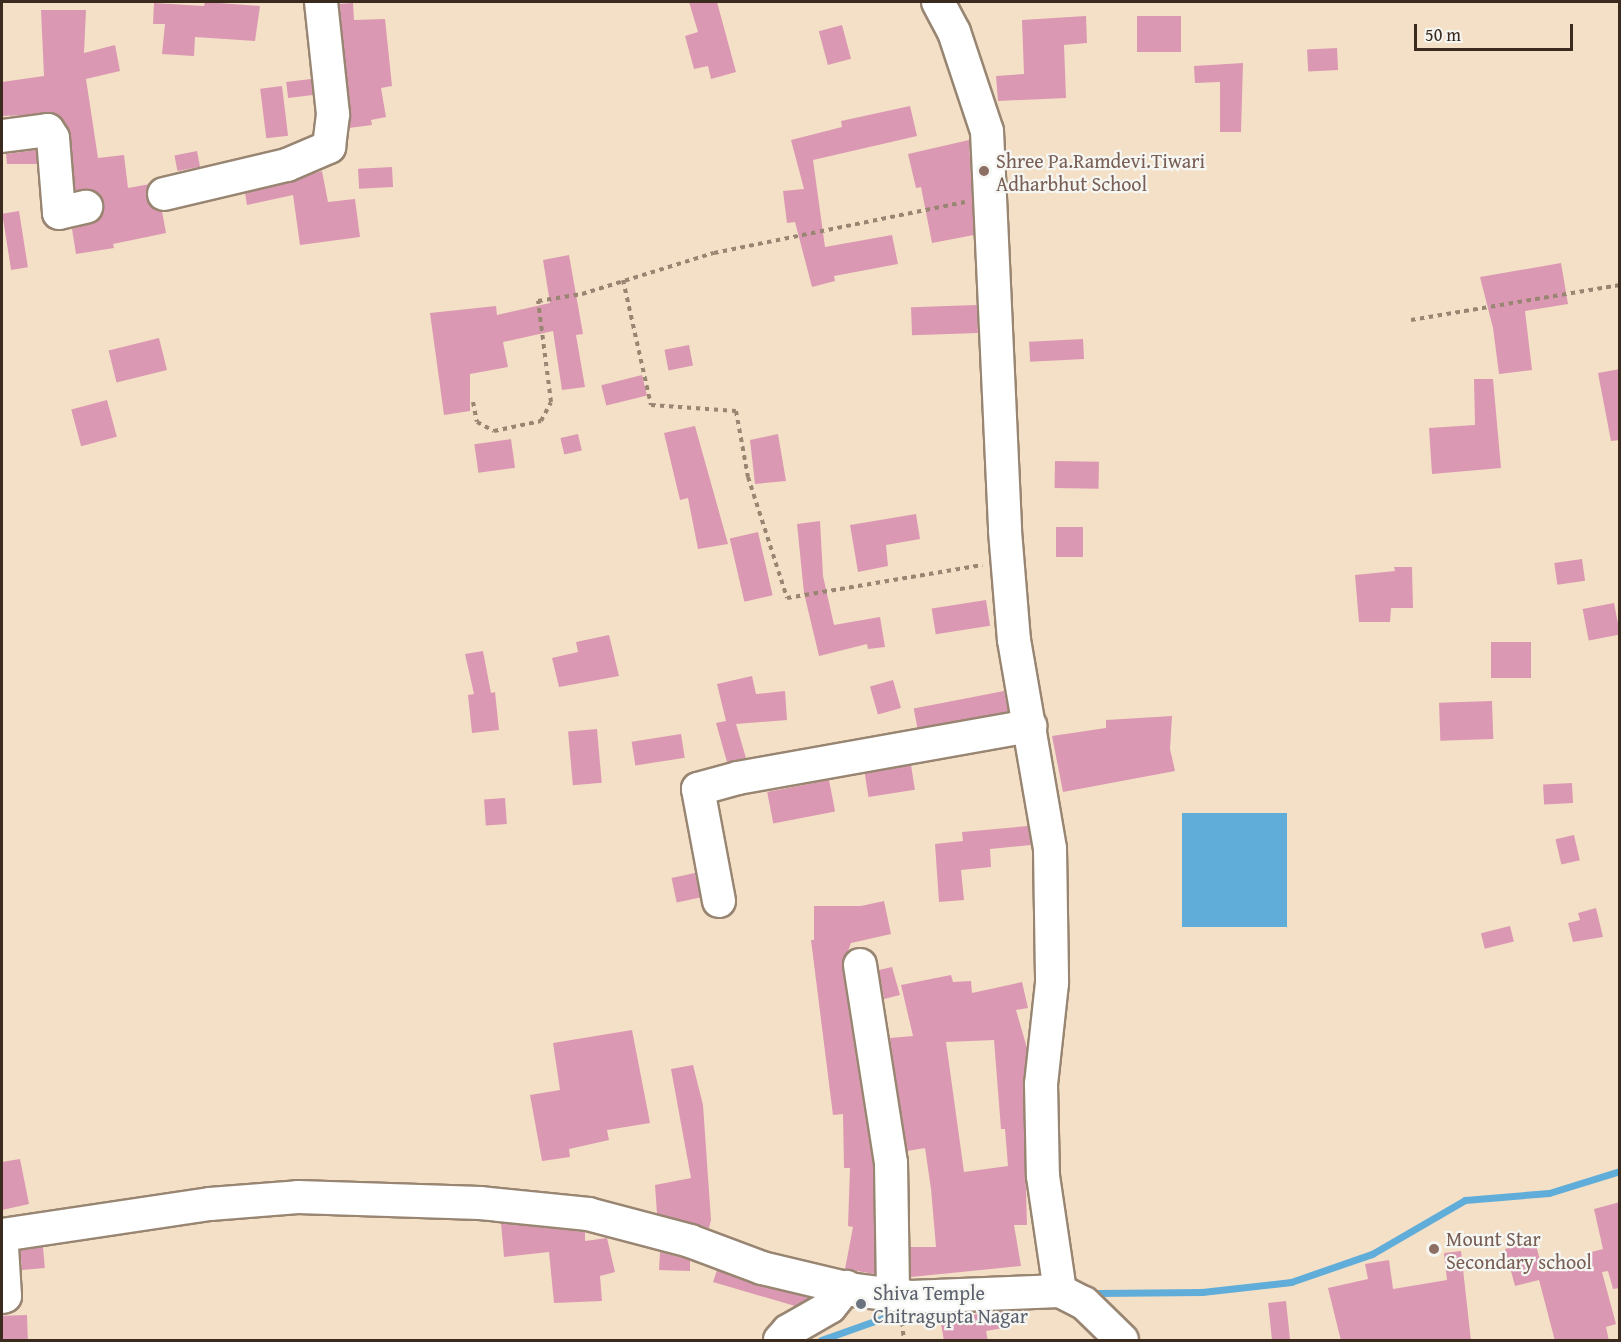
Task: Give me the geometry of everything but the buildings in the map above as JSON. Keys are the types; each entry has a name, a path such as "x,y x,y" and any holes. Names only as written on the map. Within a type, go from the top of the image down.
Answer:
{"street":[{"path":"164,194 286,165 329,147 333,114 321,2"},
{"path":"938,2 954,32 987,131 1014,640 1050,849 1052,983 1041,1084 1043,1176 1060,1291"},
{"path":"2,136 48,130 53,138 59,213 86,207"},
{"path":"719,901 698,789 738,778 1030,726"},
{"path":"861,965 891,1163 897,1306"},
{"path":"2,1235 210,1204 298,1197 480,1203 588,1214 690,1241 762,1268 846,1287 897,1306"},
{"path":"2,1247 5,1296 2,1297"},
{"path":"780,1341 788,1331 830,1307 846,1287"},
{"path":"897,1306 911,1297 1048,1288 1060,1291 1084,1303 1122,1341"}],"path":[{"path":"473,402 477,422 494,431 541,421 551,402 538,301 582,294 714,253 990,197"},
{"path":"623,280 651,405 735,411 748,477 787,598 1009,560"},
{"path":"1411,320 1620,285"},
{"path":"897,1306 904,1341"}],"water":[{"path":"1182,813 1287,813 1287,927 1182,927"}],"waterway":[{"path":"1098,1293 1202,1292 1291,1282 1372,1254 1465,1200 1549,1193 1620,1171"},
{"path":"821,1340 903,1311 926,1316 971,1309"}],"place":[{"name":"Shree Pa.Ramdevi.Tiwari Adharbhut School","path":"984,171"},
{"name":"Mount Star Secondary school","path":"1434,1249"},
{"name":"Shiva Temple Chitragupta Nagar","path":"861,1304"}]}
